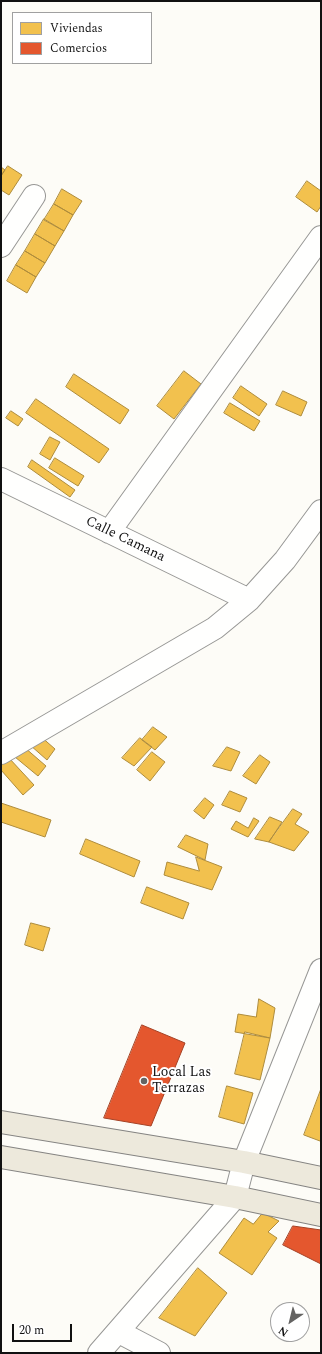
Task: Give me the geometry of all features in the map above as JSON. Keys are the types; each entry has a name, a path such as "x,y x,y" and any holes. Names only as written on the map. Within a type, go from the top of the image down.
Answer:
{"main road":[{"path":"1,1122 244,1162 321,1178"},
{"path":"1,1157 234,1197 321,1215"}],"street":[{"path":"1,246 34,196"},
{"path":"109,532 321,237"},
{"name":"Calle Camana","path":"1,479 249,600"},
{"path":"1,753 215,628 249,600 285,560 321,511"},
{"path":"99,1353 119,1332 234,1197 244,1162 321,970"},
{"path":"119,1332 159,1353"}],"building: Viviendas":[{"path":"8,166 22,175 9,195 1,190 1,176"},
{"path":"1,167 5,170 1,176"},
{"path":"307,181 321,191 321,206 317,212 296,197"},
{"path":"62,189 82,201 73,215 54,204"},
{"path":"54,204 73,215 64,231 44,220"},
{"path":"44,219 64,231 55,246 35,234"},
{"path":"35,234 55,246 45,263 25,251"},
{"path":"25,251 45,263 36,277 16,265"},
{"path":"16,265 36,277 27,293 7,281"},
{"path":"184,371 201,384 174,419 157,406"},
{"path":"74,374 129,410 120,424 66,387"},
{"path":"241,386 267,404 259,416 233,398"},
{"path":"283,391 307,402 301,416 276,405"},
{"path":"36,399 109,449 99,463 26,413"},
{"path":"230,403 260,421 254,431 224,413"},
{"path":"11,411 23,419 18,426 6,418"},
{"path":"50,437 60,442 50,460 40,454"},
{"path":"55,458 84,476 78,486 49,468"},
{"path":"32,460 75,490 70,497 28,467"},
{"path":"153,727 167,737 155,750 142,740"},
{"path":"39,735 55,749 47,760 30,745"},
{"path":"140,738 152,747 134,766 122,758"},
{"path":"24,747 46,766 38,776 15,757"},
{"path":"227,747 240,752 231,771 213,766"},
{"path":"152,752 165,762 150,781 137,770"},
{"path":"260,755 270,762 256,784 243,776"},
{"path":"9,758 34,785 23,795 1,770 1,765"},
{"path":"230,791 247,798 240,812 222,805"},
{"path":"205,798 214,805 204,819 194,811"},
{"path":"1,803 51,820 45,837 1,822"},
{"path":"293,809 302,814 295,824 309,832 294,851 269,842"},
{"path":"270,817 282,822 269,842 255,839"},
{"path":"254,818 259,821 248,837 231,829 236,821 248,828"},
{"path":"186,835 208,844 205,860 178,847"},
{"path":"86,839 140,861 134,877 80,854"},
{"path":"196,857 222,867 212,890 164,875 167,862 199,871"},
{"path":"147,887 189,903 183,919 141,903"},
{"path":"31,923 50,928 43,951 25,945"},
{"path":"259,999 275,1008 270,1038 235,1032 238,1014 256,1017"},
{"path":"245,1032 270,1038 260,1080 235,1074"},
{"path":"227,1086 253,1093 244,1124 219,1117"},
{"path":"321,1089 321,1140 320,1141 304,1135"},
{"path":"263,1213 279,1221 268,1232 277,1238 252,1275 219,1253 244,1218 253,1224"},
{"path":"198,1268 227,1293 195,1336 159,1318"}],"building: Comercios":[{"name":"Local Las Terrazas","path":"142,1025 185,1043 151,1126 104,1118"},
{"path":"293,1226 321,1230 321,1264 283,1245"}],"place":[{"name":"Local Las Terrazas","path":"144,1081"}]}
